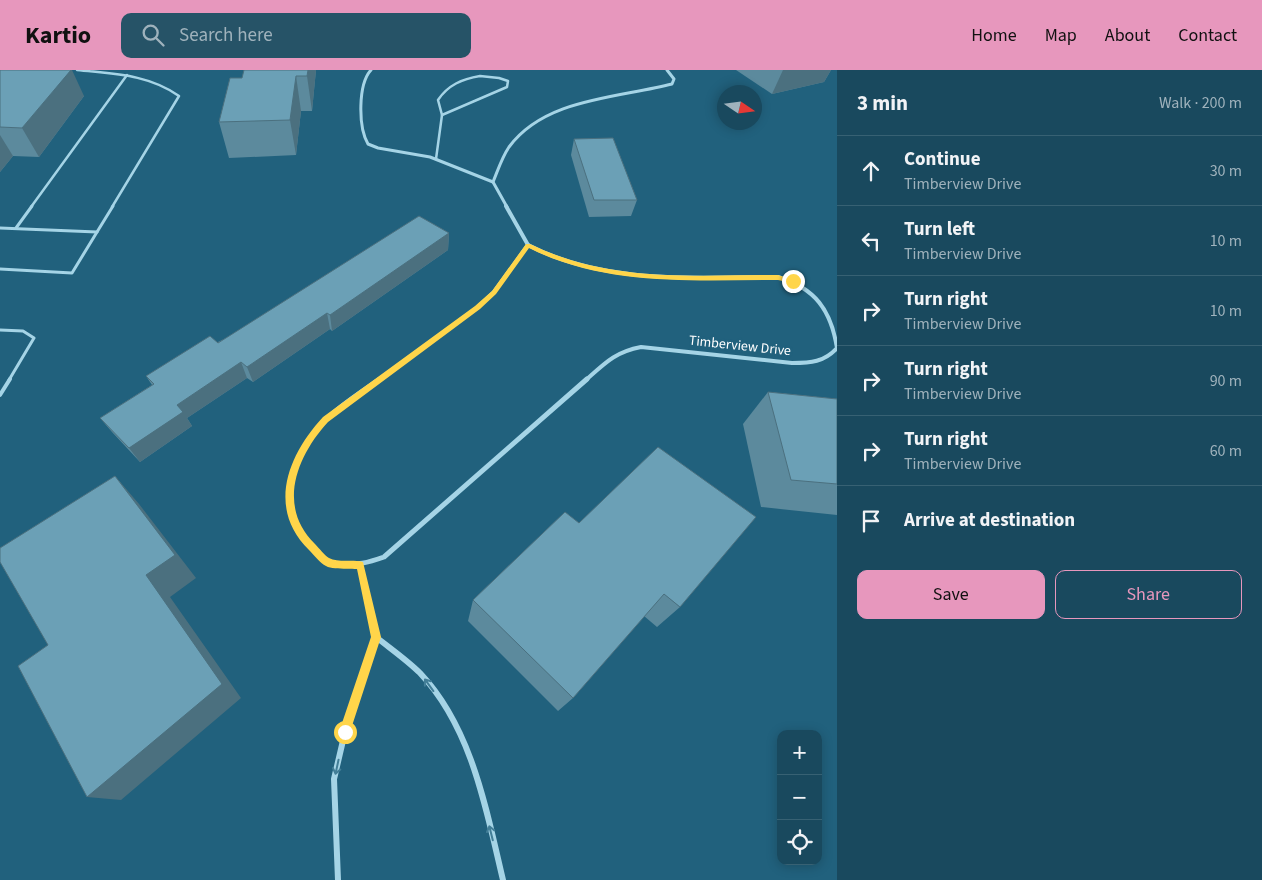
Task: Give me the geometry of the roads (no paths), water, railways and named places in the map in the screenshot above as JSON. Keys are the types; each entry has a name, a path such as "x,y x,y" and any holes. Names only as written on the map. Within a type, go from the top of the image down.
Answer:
{"street":[{"path":"370,70 363,84 362,108 362,127 368,144 436,159 492,182 528,245"},
{"path":"492,182 510,147 520,134 532,124 562,110 672,84 674,79 668,70"},
{"name":"Timberview Drive","path":"528,245 551,257 618,274 644,277 778,278 793,281 808,289 819,302 836,334 837,348 828,358 815,363 792,363 641,347 626,350 612,357 384,557 360,565 328,563 300,535 290,511 291,481 302,451 312,434 325,419 494,292 528,245"},
{"path":"338,880 334,779 345,732 376,637 360,565"},
{"path":"376,637 424,678 456,724 478,779 503,880"}],"lane":[{"path":"0,269 72,273 179,96 162,84 141,77 77,70"},
{"path":"436,159 442,115 438,100 443,91 472,75 486,73 501,76 508,81 507,88 442,115"},
{"path":"16,228 127,75"},
{"path":"0,228 97,232"},
{"path":"0,330 23,331 34,338 0,395"}]}
